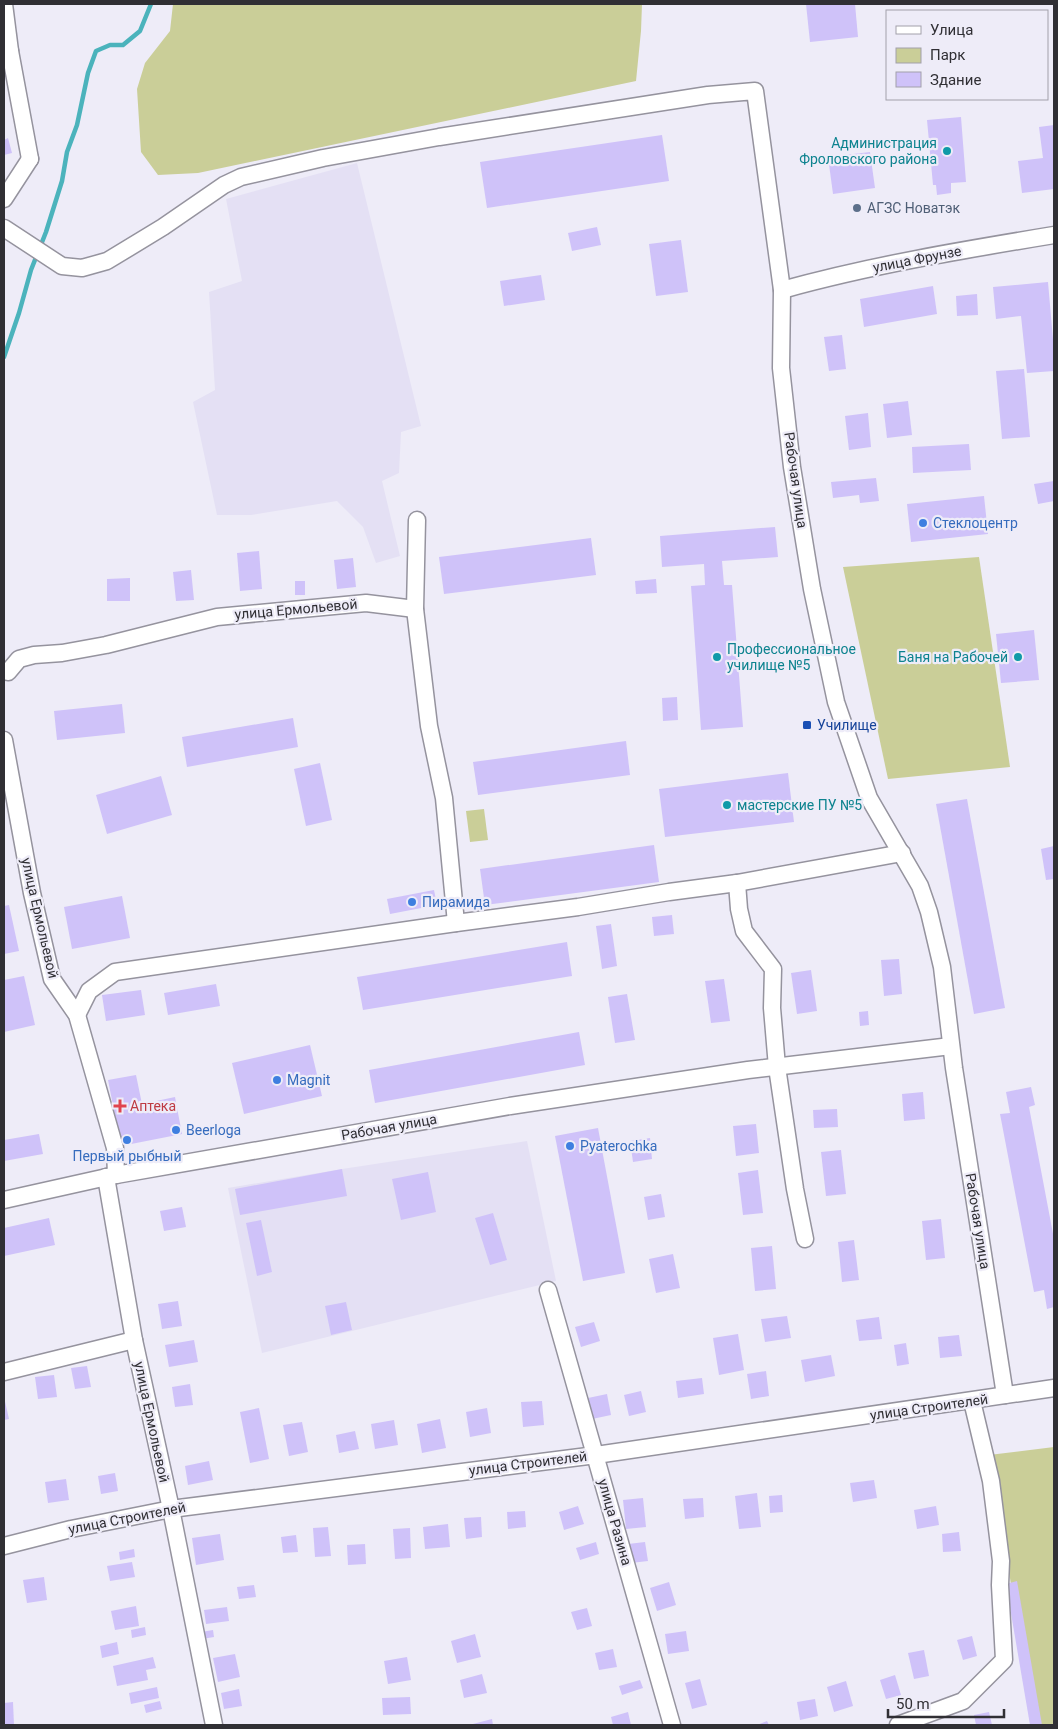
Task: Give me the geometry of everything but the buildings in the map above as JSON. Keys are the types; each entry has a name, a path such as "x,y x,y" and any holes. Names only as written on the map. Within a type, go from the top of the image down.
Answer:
{"street":[{"path":"4,4 7,46 30,159 4,199"},
{"name":"Рабочая улица","path":"4,228 62,266 82,268 107,261 224,185 241,177 323,158 439,137 708,95 754,91 782,290 781,368 792,467 812,589 836,702 869,798 920,886 929,912 942,967 951,1046 1006,1395"},
{"path":"4,183 30,159"},
{"name":"улица Фрунзе","path":"782,290 838,274 911,259 1054,235"},
{"path":"417,520 414,609 429,726 444,798 456,923"},
{"name":"улица Ермольевой","path":"8,672 18,659 106,645 217,617 366,603 414,609"},
{"name":"улица Ермольевой","path":"4,740 32,893 52,979 77,1016 115,1148 111,1176 134,1340 171,1509 214,1725"},
{"path":"77,1016 89,990 115,972 737,883 902,853"},
{"path":"737,883 739,909 744,930 772,969 772,1008 777,1067 795,1189 805,1239"},
{"name":"Рабочая улица","path":"4,1200 111,1176 510,1106 738,1071 951,1046"},
{"name":"улица Разина","path":"548,1290 672,1725"},
{"path":"4,1372 134,1340"},
{"name":"улица Строителей","path":"4,1546 71,1529 171,1509 596,1455 1054,1388"},
{"path":"898,1725 963,1701 1004,1660 1000,1585 1001,1560 991,1481 972,1401"}],"shaded area":[{"path":"357,163 421,426 401,432 399,473 382,481 400,556 376,563 363,527 337,501 251,515 217,515 193,402 215,390 209,292 242,281 226,199"},
{"path":"527,1141 556,1281 262,1353 228,1188"}],"green space":[{"path":"173,4 642,4 636,81 198,173 158,175 141,152 137,89 145,63 170,31"},
{"path":"979,557 1010,767 888,779 843,567"},
{"path":"484,809 488,840 470,842 466,811"},
{"path":"1054,1447 1054,1725 1035,1725 989,1455"}],"waterway":[{"path":"4,357 31,270 46,232 62,181 67,152 77,125 88,73 96,51 110,45 123,45 140,31 151,4"}],"place":[{"name":"Администрация Фроловского района","path":"947,151"},
{"name":"АГЗС Новатэк","path":"857,208"},
{"name":"Стеклоцентр","path":"923,523"},
{"name":"Профессиональное училище №5","path":"717,657"},
{"name":"Баня на Рабочей","path":"1018,657"},
{"name":"Училище","path":"807,725"},
{"name":"мастерские ПУ №5","path":"727,805"},
{"name":"Пирамида","path":"412,902"},
{"name":"Magnit","path":"277,1080"},
{"name":"Аптека","path":"120,1106"},
{"name":"Beerloga","path":"176,1130"},
{"name":"Первый рыбный","path":"127,1140"},
{"name":"Pyaterochka","path":"570,1146"}]}
